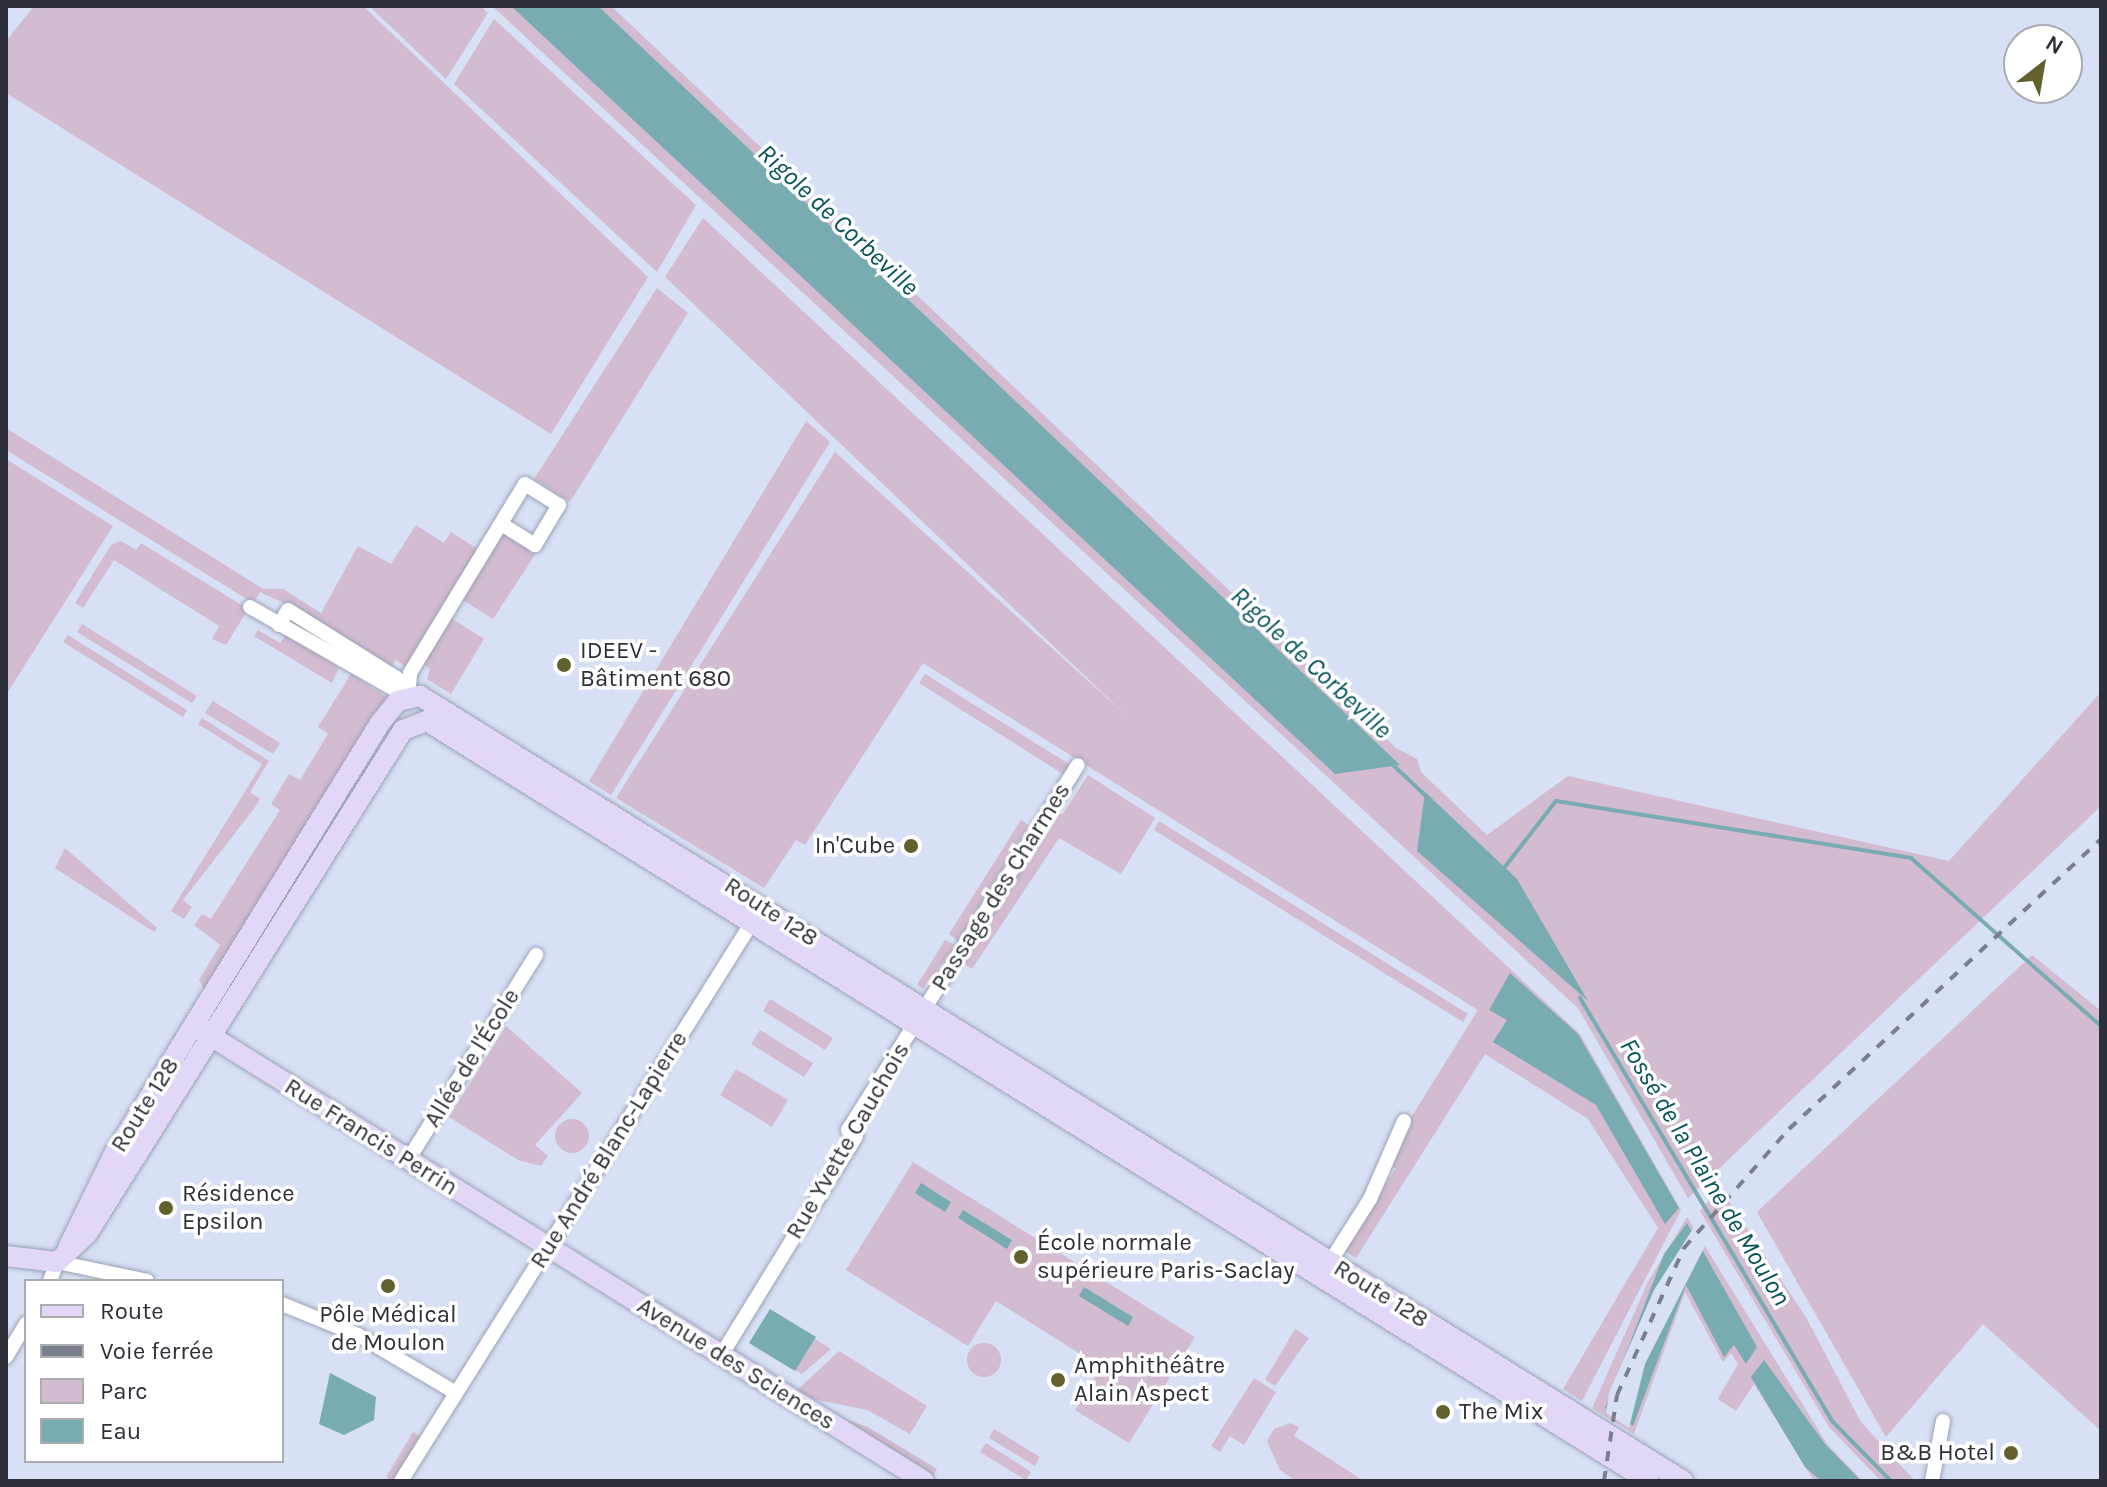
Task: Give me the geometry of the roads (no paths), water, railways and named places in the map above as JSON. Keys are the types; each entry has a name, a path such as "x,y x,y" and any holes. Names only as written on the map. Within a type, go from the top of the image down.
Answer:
{"main road":[{"name":"Route 128","path":"59,1264 87,1234 380,723 408,697 456,714 757,914"},
{"name":"Route 128","path":"203,1031 397,740 418,721 449,732 757,914 1649,1481"},
{"name":"Route 128","path":"920,1016 1330,1262 1680,1480"},
{"name":"Rue Francis Perrin","path":"203,1031 548,1248"},
{"name":"Avenue des Sciences","path":"548,1248 924,1481"},
{"path":"6,1256 59,1264"}],"street":[{"path":"408,697 410,673 502,524"},
{"path":"250,607 348,668 408,697"},
{"path":"279,625 288,610 397,678 408,697"},
{"path":"348,668 357,653"},
{"name":"Passage des Charmes","path":"920,1016 1078,765"},
{"name":"Rue André Blanc-Lapierre","path":"401,1481 757,914"},
{"name":"Allée de l'École","path":"408,1160 536,955"},
{"name":"Rue Yvette Cauchois","path":"722,1354 856,1136 848,1130 920,1016"},
{"path":"1330,1262 1370,1199 1404,1121"},
{"path":"59,1264 137,1279"},
{"path":"284,1305 342,1328 456,1393"},
{"path":"6,1357 24,1327"},
{"path":"1932,1481 1943,1421"}],"water":[{"path":"511,6 598,6 1400,765 1335,774"},
{"path":"1425,792 1517,879 1588,1001 1417,851"},
{"path":"1510,973 1578,1034 1679,1208 1665,1224 1596,1105 1493,1042 1507,1020 1489,1010"},
{"path":"921,1183 951,1202 945,1212 915,1193"},
{"path":"963,1210 1012,1240 1007,1249 958,1218"},
{"path":"1687,1223 1757,1347 1746,1364 1734,1345 1724,1357 1686,1285 1633,1426 1605,1408 1664,1254"},
{"path":"1084,1287 1133,1317 1128,1326 1079,1296"},
{"path":"770,1309 816,1337 795,1371 749,1343"},
{"path":"1764,1360 1825,1444 1861,1481 1821,1481 1805,1467 1751,1377"},
{"path":"330,1373 376,1397 374,1420 344,1435 319,1424"}],"waterway":[{"name":"Rigole de Corbeville","path":"1391,763 1428,798"},
{"name":"Rigole de Corbeville","path":"1504,868 1556,801 1911,858 2101,1026"},
{"name":"Fossé de la Plaine de Moulon","path":"1580,998 1832,1421 1891,1481"}],"railway":[{"path":"1604,1481 1617,1395 1684,1248 1789,1129 2101,839"}],"place":[{"name":"IDEEV - Bâtiment 680","path":"564,665"},
{"name":"In'Cube","path":"911,846"},
{"name":"Résidence Epsilon","path":"166,1208"},
{"name":"École normale supérieure Paris-Saclay","path":"1021,1257"},
{"name":"Pôle Médical de Moulon","path":"388,1286"},
{"name":"Amphithéâtre Alain Aspect","path":"1058,1380"},
{"name":"The Mix","path":"1443,1412"},
{"name":"B&B Hotel","path":"2011,1453"}]}
